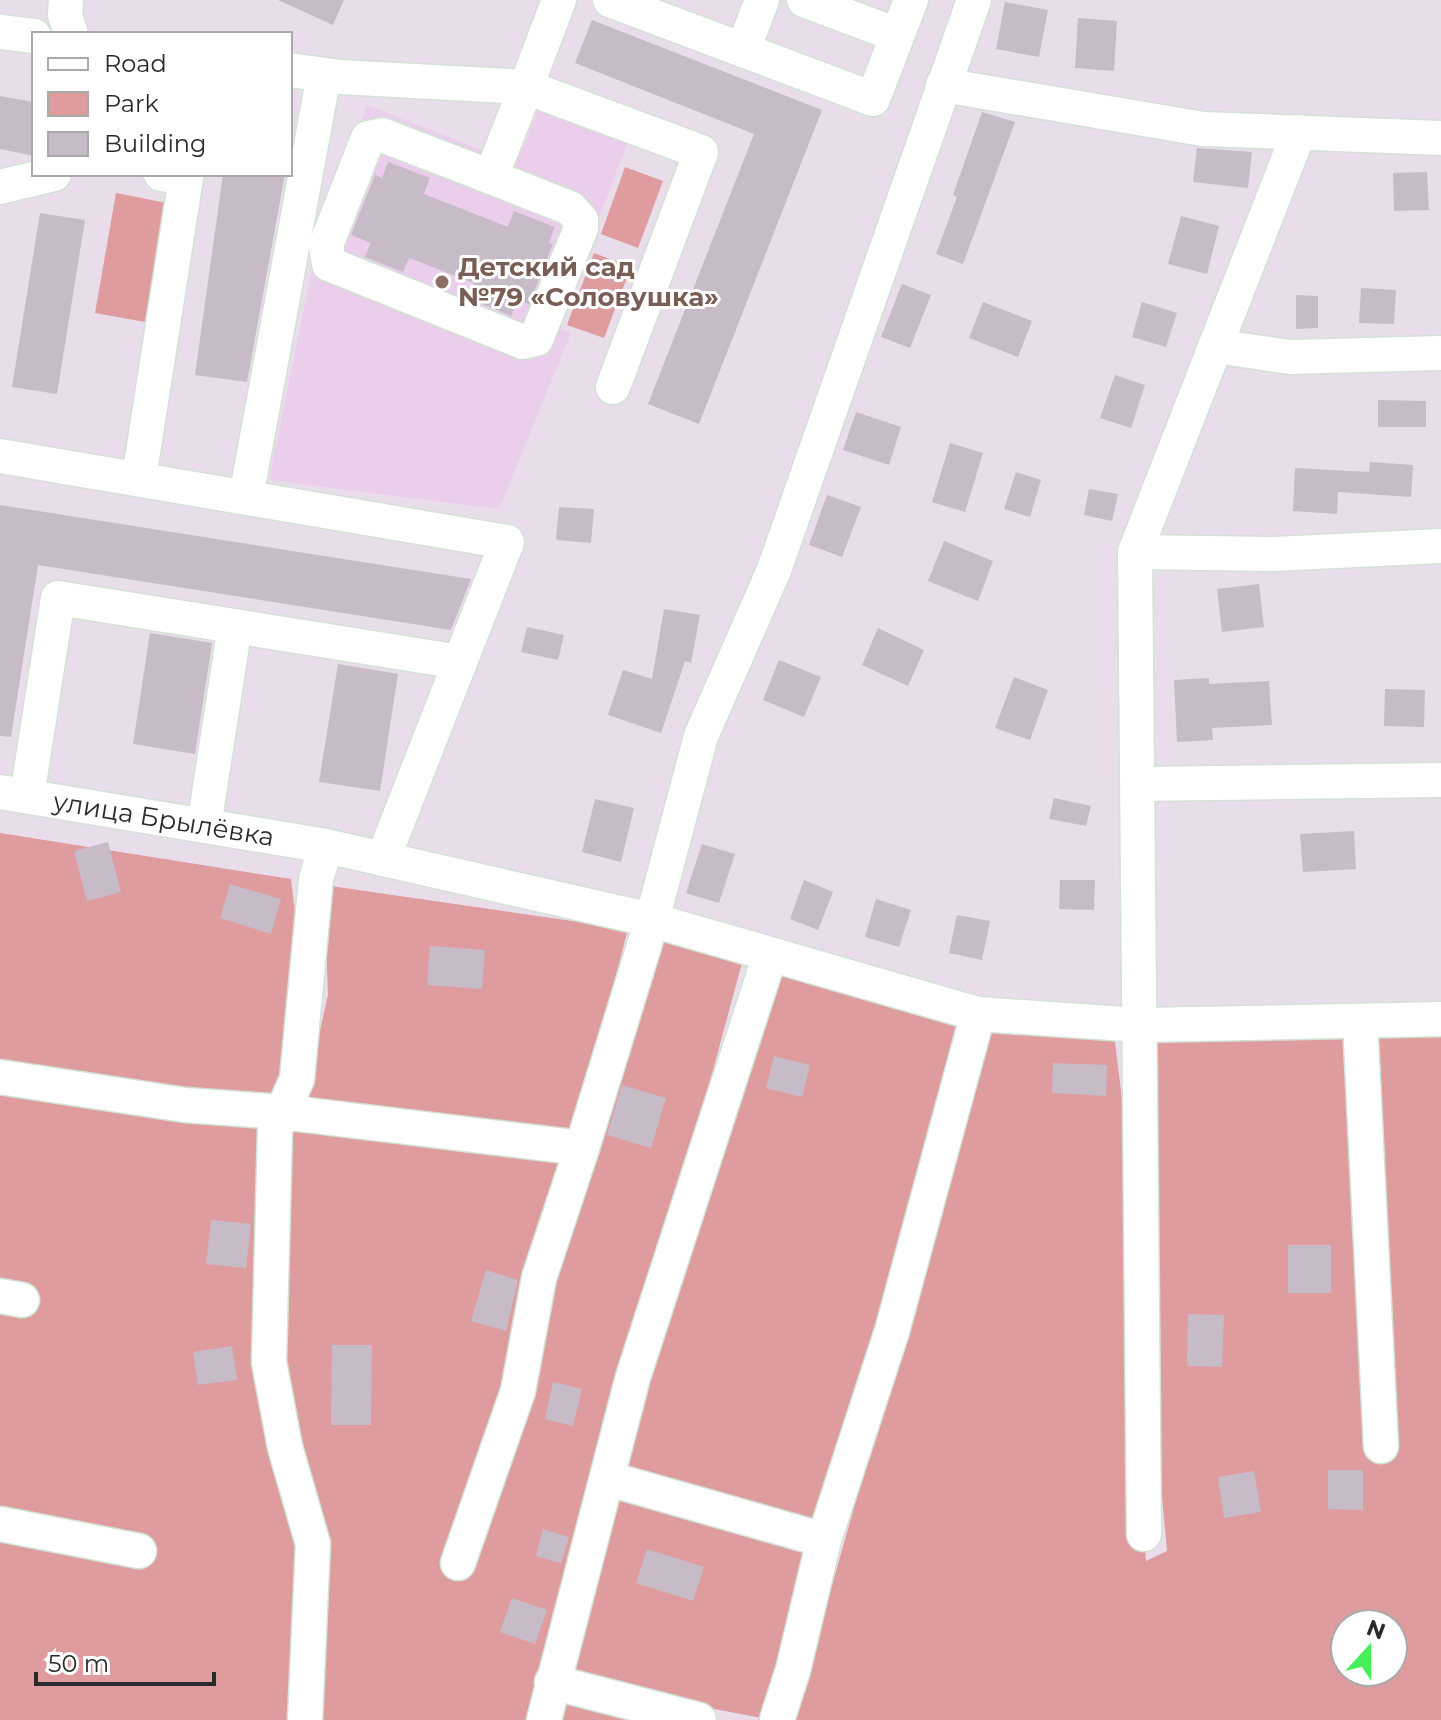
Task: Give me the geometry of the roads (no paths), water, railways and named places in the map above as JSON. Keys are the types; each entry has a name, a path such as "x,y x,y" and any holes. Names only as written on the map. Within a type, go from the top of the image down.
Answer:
{"street":[{"path":"66,0 65,15 70,32"},
{"path":"491,177 559,0"},
{"path":"610,0 873,99 911,0"},
{"path":"743,50 762,0"},
{"path":"804,0 897,35"},
{"path":"458,1563 518,1391 539,1278 652,920 701,736 774,570 974,0"},
{"path":"0,32 32,36"},
{"path":"292,70 324,75 526,87 701,152 613,387"},
{"path":"246,497 324,75"},
{"path":"943,85 1203,129 1441,138"},
{"path":"1144,1534 1135,552 1299,132"},
{"path":"374,134 491,177 570,208 581,220 581,228 536,339 523,342 329,264 326,245 364,145 374,134"},
{"path":"0,187 46,176"},
{"path":"139,478 186,178 174,176"},
{"path":"1215,346 1290,357 1441,353"},
{"path":"0,456 507,542 383,859"},
{"path":"1135,552 1274,554 1441,546"},
{"path":"13,794 58,598 460,662"},
{"path":"204,826 235,626"},
{"path":"1138,784 1441,780"},
{"name":"улица Брылёвка","path":"13,794 326,846 652,920 978,1014 1141,1025 1441,1019"},
{"path":"305,1720 313,1544 285,1447 269,1362 275,1129 297,1079 316,879 326,846"},
{"path":"544,1720 645,1340 770,955"},
{"path":"777,1720 793,1670 824,1540 892,1331 978,1014"},
{"path":"1360,1021 1381,1446"},
{"path":"0,1077 185,1105 282,1112 582,1148"},
{"path":"609,1479 824,1540"},
{"path":"0,1524 139,1551"},
{"path":"552,1682 699,1720"}],"place":[{"name":"Детский сад №79 «Соловушка»","path":"442,282"}]}
